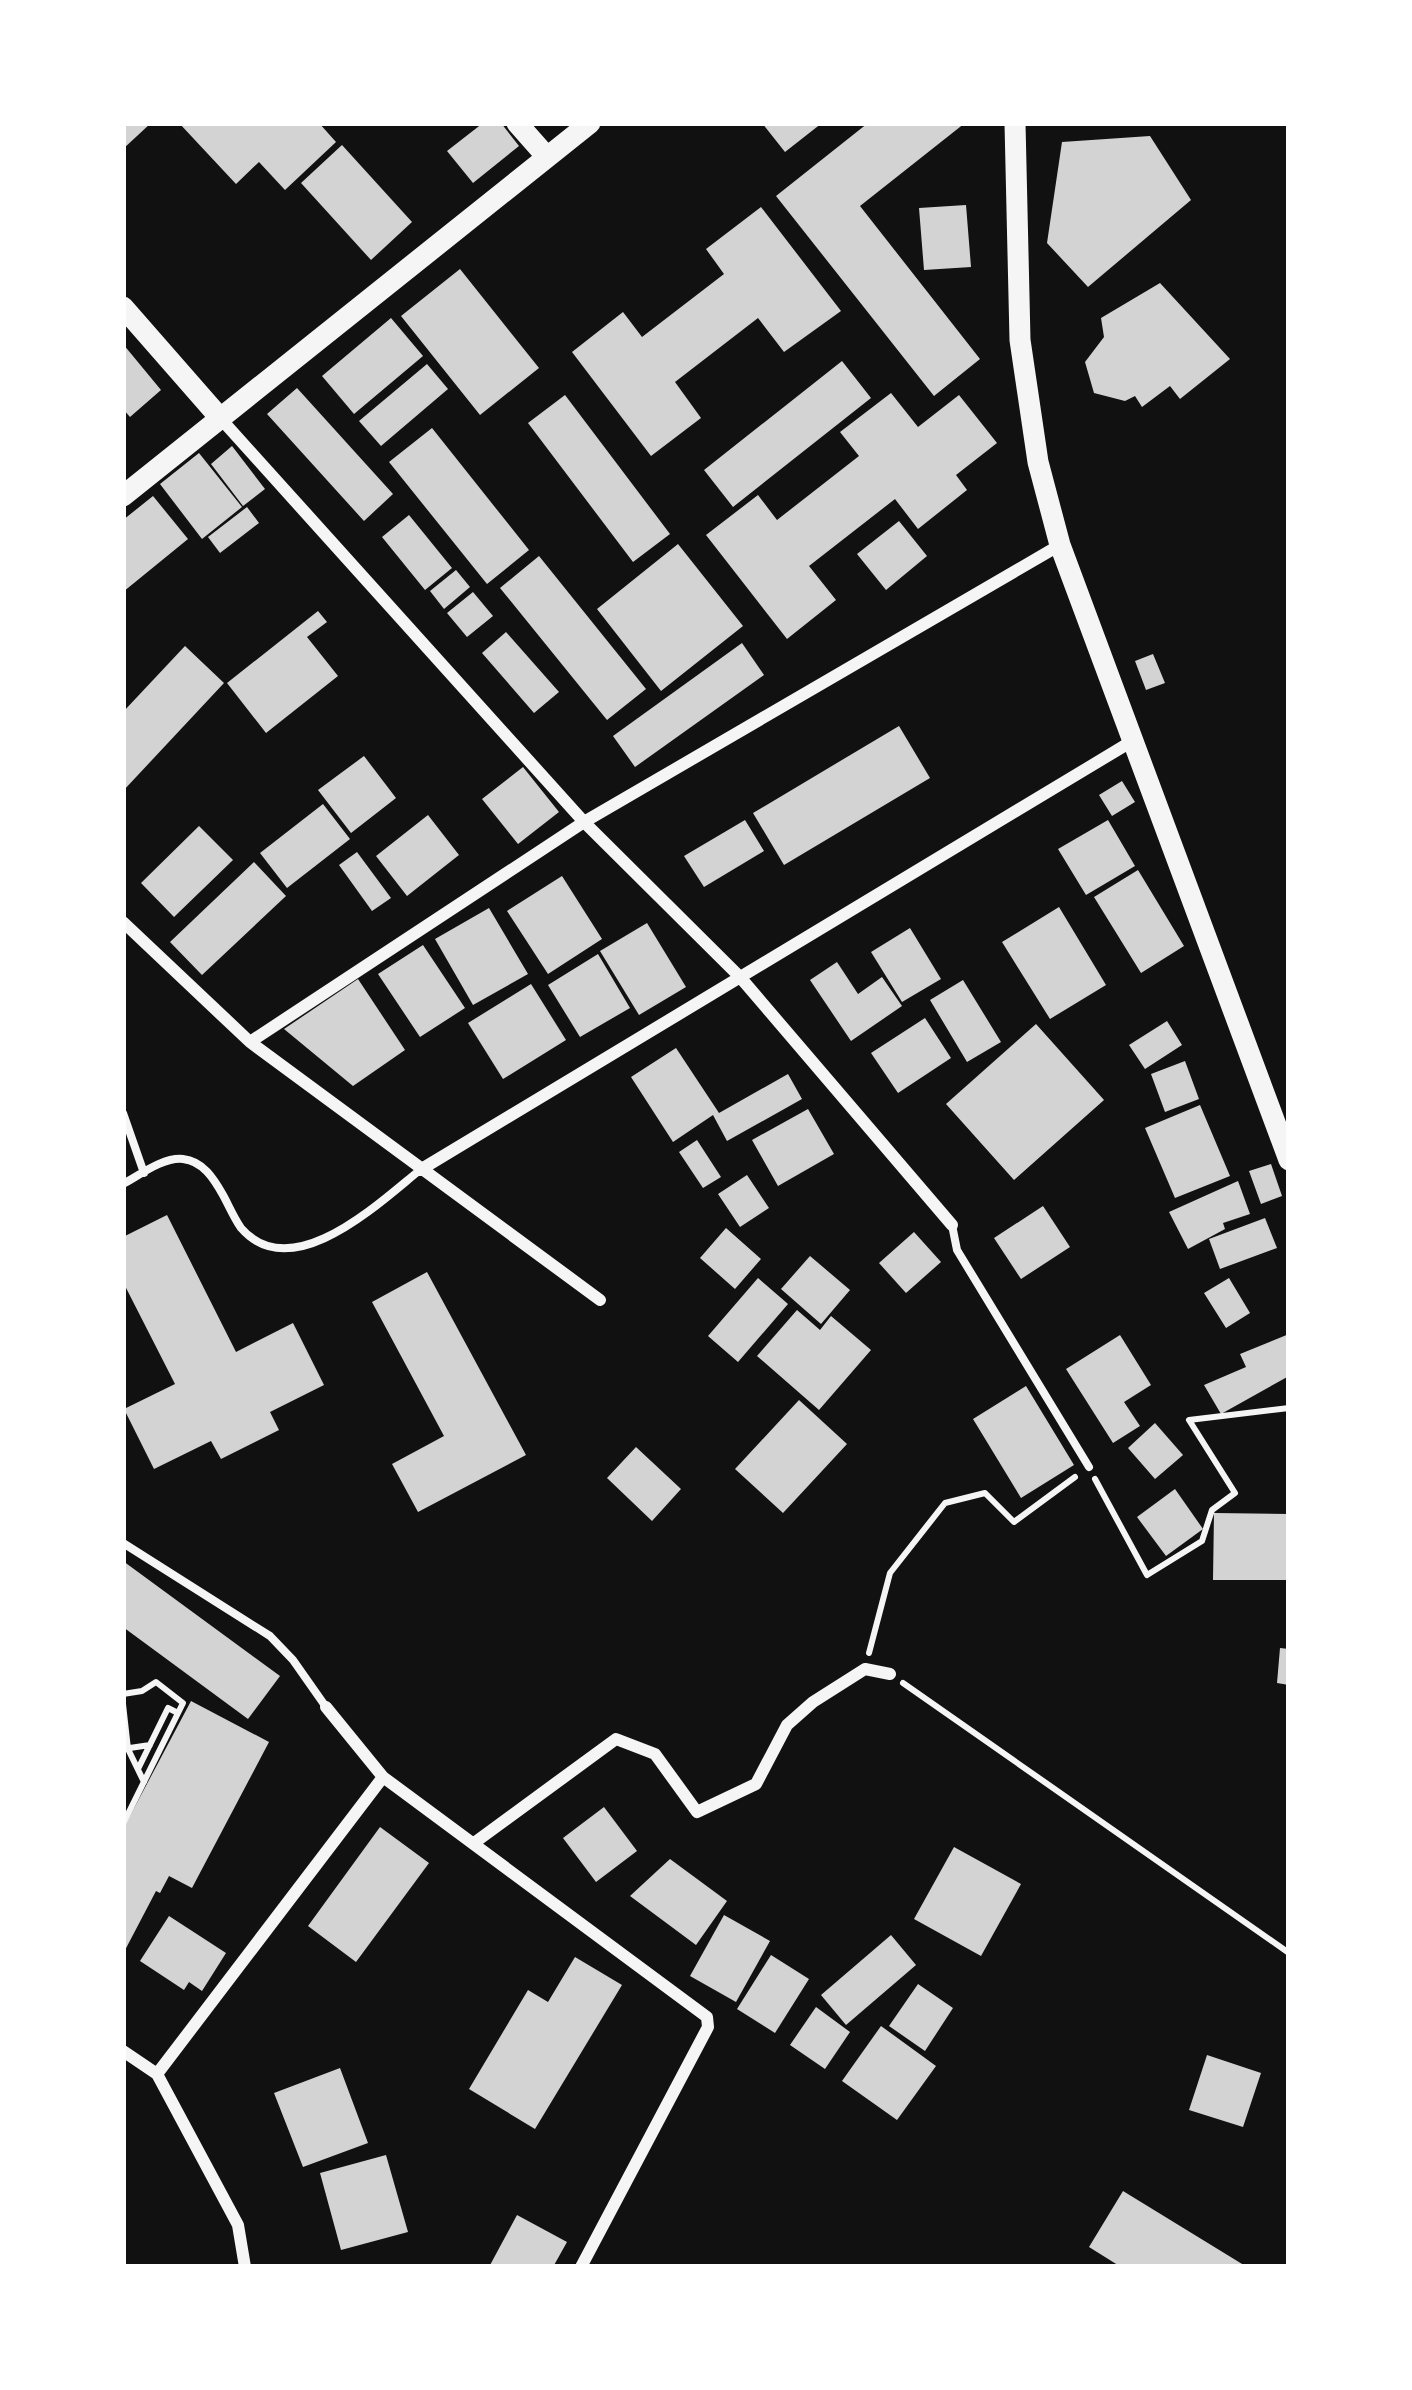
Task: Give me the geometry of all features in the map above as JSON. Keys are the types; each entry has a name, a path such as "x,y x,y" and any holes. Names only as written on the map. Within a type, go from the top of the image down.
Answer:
{"street":[{"path":"518,123 547,157"},
{"path":"123,496 590,123"},
{"path":"1016,123 1020,340 1038,462 1060,545 1289,1160"},
{"path":"123,307 584,822 740,977 952,1226"},
{"path":"250,1042 584,822 1060,545"},
{"path":"420,1170 1134,740"},
{"path":"123,922 250,1042 600,1300"},
{"path":"474,1843 616,1738 655,1754 697,1812 756,1784 787,1725 813,1702 865,1669 890,1674"},
{"path":"326,1707 382,1777 701,2009 707,2018 708,2027 580,2267"},
{"path":"157,2074 382,1777"},
{"path":"123,2051 157,2074 238,2225 244,2267"}],"lane":[{"path":"123,1113 144,1173"},
{"path":"123,1184 170,1159 195,1162 210,1173 239,1225 251,1237 292,1247 338,1233 420,1170"},
{"path":"952,1226 958,1250 1089,1467"},
{"path":"123,1544 270,1636 326,1707"}],"path":[{"path":"865,1669 890,1573 945,1503 985,1493 1014,1522 1089,1467 1147,1575 1202,1541 1212,1510 1235,1493 1189,1420 1289,1408"},
{"path":"890,1674 1289,1953"},
{"path":"123,1694 142,1691 156,1682 182,1703 123,1824"},
{"path":"123,1704 126,1749 144,1782"},
{"path":"138,1769 168,1708 178,1713"},
{"path":"126,1749 152,1742 162,1745"}],"building":[{"path":"123,123 151,123 123,149"},
{"path":"179,123 319,123 336,142 285,190 259,162 236,184"},
{"path":"483,123 501,123 519,146 473,183 447,151"},
{"path":"762,123 822,123 785,152"},
{"path":"868,123 965,123 860,206 980,359 934,396 776,196"},
{"path":"1150,136 1191,200 1088,287 1047,243 1062,142"},
{"path":"342,145 412,222 371,260 301,183"},
{"path":"966,205 971,267 924,270 919,208"},
{"path":"761,207 841,311 784,352 758,318 675,382 701,418 651,456 572,352 623,312 642,337 724,274 706,249"},
{"path":"460,269 539,368 480,415 401,316"},
{"path":"1160,283 1230,359 1180,399 1170,386 1142,407 1135,396 1125,401 1094,393 1085,362 1104,337 1101,318"},
{"path":"391,318 423,356 354,414 322,376"},
{"path":"123,344 161,390 130,417 123,409"},
{"path":"842,361 871,398 733,507 704,470"},
{"path":"427,364 448,389 381,446 359,421"},
{"path":"297,388 393,494 364,521 267,414"},
{"path":"891,393 918,427 959,395 997,443 956,475 967,490 918,529 895,499 809,566 836,600 787,639 706,535 758,495 777,520 859,456 840,432"},
{"path":"565,395 670,534 633,562 528,423"},
{"path":"432,428 529,550 487,584 389,462"},
{"path":"232,446 265,489 243,506 211,464"},
{"path":"199,453 242,507 202,539 160,484"},
{"path":"153,496 188,539 123,592 123,520"},
{"path":"247,507 259,523 220,553 208,537"},
{"path":"409,515 452,568 425,590 382,537"},
{"path":"899,521 927,556 886,590 857,554"},
{"path":"678,544 743,626 661,691 597,609"},
{"path":"539,556 646,689 607,720 500,588"},
{"path":"456,570 470,587 444,609 430,591"},
{"path":"473,592 493,616 467,637 447,613"},
{"path":"318,611 327,622 307,637 338,676 266,733 227,683"},
{"path":"506,632 559,692 534,713 482,653"},
{"path":"742,643 764,675 635,767 613,736"},
{"path":"185,646 224,683 123,791 123,712"},
{"path":"1153,654 1165,683 1146,690 1135,661"},
{"path":"899,726 930,778 784,865 753,813"},
{"path":"364,756 396,798 351,833 318,790"},
{"path":"523,767 559,812 518,844 482,799"},
{"path":"1122,781 1135,802 1112,816 1099,795"},
{"path":"323,804 350,839 287,888 260,853"},
{"path":"428,815 459,855 407,896 376,856"},
{"path":"745,820 764,851 704,887 684,856"},
{"path":"1108,820 1135,866 1086,895 1058,849"},
{"path":"199,826 233,860 174,917 141,883"},
{"path":"357,852 391,898 372,911 339,865"},
{"path":"254,862 286,896 202,975 170,942"},
{"path":"1138,870 1184,946 1141,973 1094,897"},
{"path":"562,876 602,939 548,974 507,911"},
{"path":"1059,907 1106,985 1050,1019 1002,942"},
{"path":"489,908 528,974 473,1005 435,939"},
{"path":"647,923 686,987 639,1015 600,951"},
{"path":"910,928 941,979 902,1002 871,952"},
{"path":"423,945 465,1008 420,1037 378,974"},
{"path":"598,954 630,1008 580,1037 548,985"},
{"path":"837,962 858,994 882,977 902,1006 851,1041 810,980"},
{"path":"358,979 405,1050 353,1086 284,1029"},
{"path":"963,980 1001,1042 967,1062 930,1000"},
{"path":"531,984 566,1040 503,1079 468,1023"},
{"path":"925,1018 951,1058 898,1093 871,1053"},
{"path":"1167,1021 1182,1045 1145,1069 1129,1045"},
{"path":"1036,1024 1104,1100 1014,1180 946,1104"},
{"path":"676,1048 719,1113 788,1074 802,1099 727,1141 713,1115 673,1142 631,1077"},
{"path":"1185,1061 1199,1099 1165,1112 1151,1074"},
{"path":"1200,1105 1230,1176 1175,1198 1145,1128"},
{"path":"808,1109 834,1154 778,1186 752,1140"},
{"path":"697,1140 721,1177 703,1188 679,1152"},
{"path":"1271,1164 1282,1196 1261,1204 1249,1171"},
{"path":"747,1175 769,1208 740,1227 718,1194"},
{"path":"1238,1181 1250,1214 1223,1223 1225,1229 1188,1249 1169,1212"},
{"path":"1043,1206 1070,1247 1021,1279 994,1238"},
{"path":"167,1215 236,1352 293,1323 324,1385 270,1412 279,1430 221,1459 211,1441 154,1469 124,1409 175,1384 123,1282 123,1237"},
{"path":"1265,1218 1277,1248 1220,1269 1209,1239"},
{"path":"726,1228 761,1259 735,1289 700,1258"},
{"path":"914,1232 941,1262 906,1293 879,1263"},
{"path":"810,1256 850,1290 821,1324 781,1289"},
{"path":"427,1272 526,1455 418,1512 392,1464 444,1436 372,1302"},
{"path":"758,1278 788,1304 738,1362 708,1336"},
{"path":"1229,1278 1250,1313 1226,1328 1204,1293"},
{"path":"797,1310 820,1330 831,1316 871,1350 819,1410 757,1356"},
{"path":"1289,1334 1289,1376 1221,1414 1204,1385 1246,1367 1240,1354"},
{"path":"1120,1335 1151,1385 1124,1402 1140,1426 1113,1443 1066,1369"},
{"path":"1026,1386 1074,1465 1021,1498 973,1419"},
{"path":"799,1400 847,1444 783,1513 735,1469"},
{"path":"1155,1423 1183,1455 1155,1479 1128,1448"},
{"path":"636,1447 681,1489 652,1521 607,1478"},
{"path":"1175,1489 1203,1529 1166,1556 1137,1517"},
{"path":"1214,1513 1289,1514 1289,1580 1213,1580"},
{"path":"123,1561 280,1676 248,1719 123,1627"},
{"path":"1280,1648 1289,1649 1289,1685 1277,1683"},
{"path":"191,1701 269,1742 192,1888 169,1876 123,1954 123,1829"},
{"path":"604,1807 637,1851 596,1882 563,1838"},
{"path":"380,1827 429,1863 356,1962 308,1926"},
{"path":"954,1847 1021,1884 981,1956 914,1919"},
{"path":"670,1859 727,1901 696,1945 630,1896"},
{"path":"724,1915 770,1941 736,2002 690,1976"},
{"path":"169,1916 226,1953 202,1991 189,1982 184,1990 140,1961"},
{"path":"891,1935 916,1965 846,2025 821,1995"},
{"path":"771,1955 809,1979 775,2033 737,2009"},
{"path":"575,1957 622,1985 535,2129 469,2089 528,1990 548,2002"},
{"path":"918,1984 953,2008 925,2051 889,2026"},
{"path":"816,2007 850,2032 825,2069 790,2045"},
{"path":"881,2026 936,2066 897,2120 842,2081"},
{"path":"1207,2055 1261,2073 1243,2127 1189,2110"},
{"path":"340,2068 368,2143 303,2167 274,2093"},
{"path":"386,2155 408,2232 341,2250 320,2173"},
{"path":"1123,2191 1247,2267 1121,2267 1089,2247"},
{"path":"517,2215 567,2242 553,2267 489,2267"}]}
